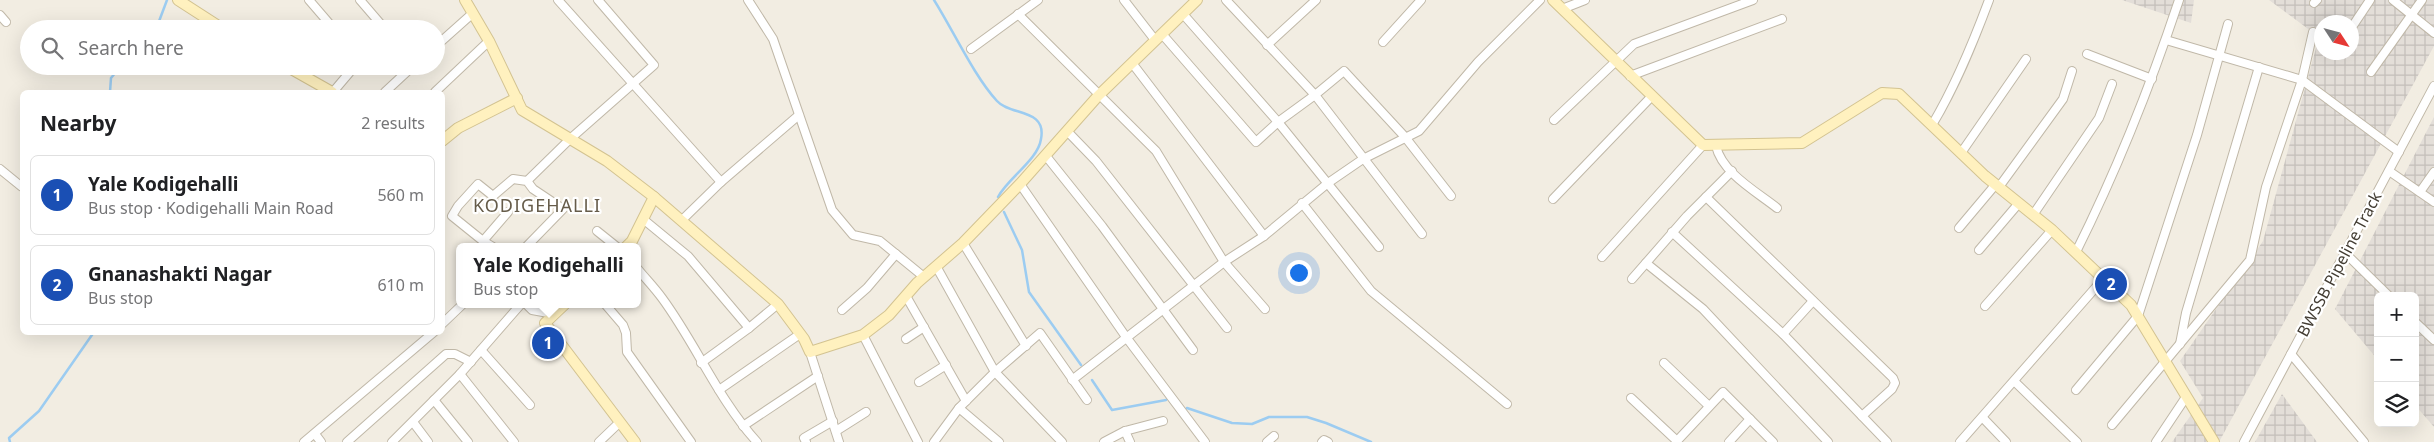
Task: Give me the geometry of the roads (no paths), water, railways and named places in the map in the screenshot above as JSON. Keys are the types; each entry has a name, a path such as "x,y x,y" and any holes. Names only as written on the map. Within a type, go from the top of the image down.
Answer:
{"street":[{"path":"178,0 209,20"},
{"path":"309,0 326,20"},
{"path":"360,0 377,20"},
{"path":"465,0 489,41 522,110 606,161 654,197 778,304 800,334 810,352 839,442"},
{"path":"558,0 631,84 721,182"},
{"path":"527,181 570,139 654,65 598,0"},
{"path":"748,0 773,39 832,210 853,235 880,241 924,277"},
{"path":"970,49 1038,0"},
{"path":"1124,0 1256,142 1278,122 1344,71 1405,137 1451,196"},
{"path":"1226,0 1315,95 1362,159 1422,234"},
{"path":"1267,45 1316,0"},
{"path":"1383,42 1421,0"},
{"path":"1072,380 1224,262 1264,236 1302,202 1328,183 1362,159 1419,131 1478,62 1540,0"},
{"path":"1553,0 1703,145 1802,143 1882,93 1899,94 1997,185 2052,230 2131,305 2186,397 2210,432 2214,442"},
{"path":"1562,9 1584,0"},
{"path":"1554,120 1634,44 1753,0"},
{"path":"1932,125 1948,99 1965,64 1989,0"},
{"path":"2076,252 2109,185 2152,79 2179,0"},
{"path":"2359,16 2370,0"},
{"path":"2394,0 2434,33"},
{"path":"2371,72 2422,0"},
{"path":"810,352 863,336 889,315 924,277 963,243 1046,156 1098,96 1183,14 1194,1"},
{"path":"445,38 473,13"},
{"path":"1018,14 1098,96 1156,151 1224,262 1265,309"},
{"path":"1183,14 1278,122 1379,247"},
{"path":"0,15 6,22"},
{"path":"1630,76 1782,19"},
{"path":"2076,390 2138,316 2198,135 2228,24"},
{"path":"2112,425 2250,260 2266,187 2302,80 2313,32"},
{"path":"2166,40 2302,80 2399,152"},
{"path":"437,90 489,41"},
{"path":"2087,54 2152,79"},
{"path":"1961,152 2026,59"},
{"path":"1132,63 1264,236"},
{"path":"2179,346 2186,313 2259,67"},
{"path":"1959,228 1997,185 2062,99 2072,71"},
{"path":"302,75 328,90"},
{"path":"334,90 347,75"},
{"path":"387,90 403,75"},
{"path":"2033,215 2099,118 2112,84"},
{"name":"BWSSB Pipeline Track","path":"2244,442 2434,86"},
{"path":"1553,199 1652,96"},
{"path":"445,139 458,128 517,98"},
{"path":"682,220 721,182 799,115"},
{"path":"1067,131 1096,161 1227,328"},
{"path":"1602,257 1703,145"},
{"path":"1716,146 1718,158 1778,208"},
{"path":"1046,156 1102,226 1193,350"},
{"path":"0,169 20,183"},
{"path":"1632,279 1672,232 1732,171"},
{"path":"2389,171 2434,202"},
{"path":"2420,192 2434,172"},
{"path":"486,243 452,216 458,206 478,184 494,196 512,179 527,181 533,189 563,209 530,243"},
{"path":"1020,184 1126,337 1205,442"},
{"path":"631,243 654,197"},
{"path":"1706,197 1895,383 1892,389 1862,416"},
{"path":"1302,202 1371,291 1507,404"},
{"path":"1979,250 2019,203"},
{"path":"483,241 508,212"},
{"path":"643,219 688,256 749,328"},
{"path":"1984,306 2052,230"},
{"path":"597,232 612,243"},
{"path":"1672,232 1783,334 1888,442"},
{"path":"963,243 1026,346"},
{"path":"2345,253 2385,292"},
{"path":"842,310 867,288 896,254"},
{"path":"1646,263 1702,309 1828,442"},
{"path":"936,266 995,372 1062,442"},
{"path":"641,273 662,298 742,426 757,442"},
{"path":"1960,442 2015,382 2104,278"},
{"path":"906,296 966,401"},
{"path":"1783,334 1813,301"},
{"path":"701,363 778,304"},
{"path":"445,321 459,308"},
{"path":"396,441 471,362 518,308"},
{"path":"530,308 554,314"},
{"path":"561,308 545,323 634,442"},
{"path":"608,308 623,325 626,333 627,352 691,442"},
{"path":"2419,326 2434,340"},
{"path":"906,340 924,327"},
{"path":"937,441 959,408 995,372 1040,333 1087,400"},
{"path":"718,390 800,334"},
{"path":"304,442 430,335"},
{"path":"863,336 918,442"},
{"path":"481,350 530,406"},
{"path":"347,442 446,354 456,354 471,362"},
{"path":"2291,354 2364,442"},
{"path":"1664,363 1709,406"},
{"path":"919,382 946,365"},
{"path":"460,374 514,442"},
{"path":"742,426 818,376"},
{"path":"2015,382 2077,442"},
{"path":"1631,398 1676,442 1723,392 1773,442"},
{"path":"2156,442 2186,397"},
{"path":"434,400 468,442"},
{"path":"959,408 998,442"},
{"path":"836,431 866,412"},
{"path":"1983,418 2006,442"},
{"path":"1729,442 1750,419"},
{"path":"1104,442 1125,431 1163,421"},
{"path":"413,422 428,442"},
{"path":"599,442 620,422"},
{"path":"806,442 804,438 833,422"},
{"path":"1125,431 1130,442"},
{"path":"315,434 321,442"},
{"path":"1267,442 1274,436"},
{"path":"1322,442 1324,440 1328,442"}],"waterway":[{"path":"160,20 167,0"},
{"path":"934,0 988,91 1003,106 1033,117 1041,129 1039,147 1029,162 998,197"},
{"path":"110,90 111,78 114,75"},
{"path":"1004,212 1022,250 1029,292 1081,365"},
{"path":"10,442 9,438 39,411 92,335"},
{"path":"1092,380 1112,410 1166,400"},
{"path":"1187,408 1232,423 1252,424 1269,417 1307,417 1371,442"}],"place":[{"name":"Gnanashakti Nagar","path":"2111,284"},
{"name":"Yale Kodigehalli","path":"548,343"}],"district":[{"name":"KODIGEHALLI","path":"537,205"}]}
